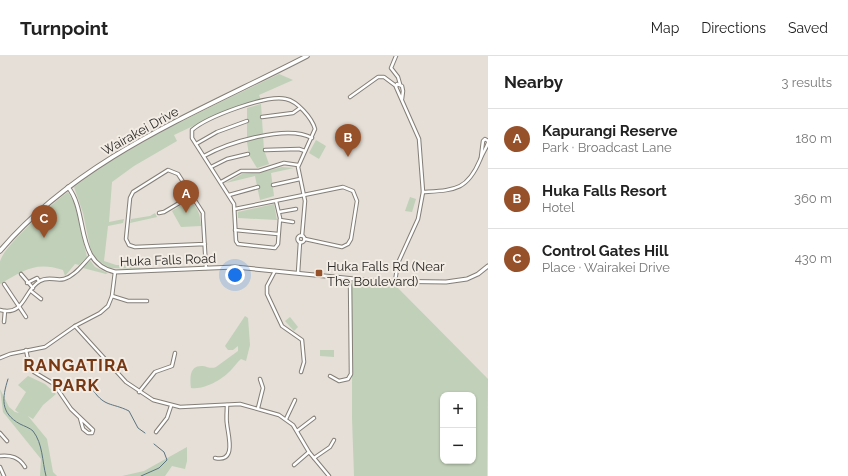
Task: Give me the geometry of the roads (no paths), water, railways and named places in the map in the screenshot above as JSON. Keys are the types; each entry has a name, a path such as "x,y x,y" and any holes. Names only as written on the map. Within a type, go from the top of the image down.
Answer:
{"main road":[{"name":"Wairakei Drive","path":"0,251 27,222 68,188 104,162 137,141 308,56"}],"street":[{"path":"396,56 391,68 398,77 404,91 402,99"},
{"path":"350,97 378,77 384,77 396,86 419,139 423,192 418,219 398,263 395,281"},
{"path":"396,86 400,84"},
{"path":"276,201 280,220 278,244 273,249 239,245 236,241 234,204 190,134 193,129 236,108 282,98 291,100 315,126 312,138 298,165 305,201 302,236 298,239 300,242 298,273"},
{"path":"262,118 293,113 300,108"},
{"path":"196,144 217,132 247,121"},
{"path":"204,156 229,144 260,136 286,134 305,135 312,138"},
{"path":"423,192 448,190 461,186 471,178 481,158 488,142 485,139 483,141 481,158"},
{"path":"265,150 299,149 305,151"},
{"path":"211,167 227,159 248,154"},
{"path":"221,182 241,172 259,171 284,164 298,165"},
{"path":"205,244 135,247 127,243 130,198 135,190 164,172 172,171 178,174 203,213 205,244 206,268"},
{"path":"273,184 300,179"},
{"path":"229,195 258,187"},
{"path":"235,209 343,187 354,191 357,201 351,239 348,244 342,247 305,239 302,236"},
{"path":"0,310 11,310 20,306 39,281 48,278 60,279 74,274 90,256 74,198 68,188"},
{"path":"159,213 164,212 191,196"},
{"path":"279,212 296,209"},
{"path":"280,220 293,222"},
{"path":"235,230 278,234"},
{"path":"300,242 305,239"},
{"name":"Huka Falls Road","path":"90,256 99,266 115,272 239,267 350,279 395,281 460,281 471,278 488,266"},
{"path":"275,271 267,286 267,294 282,326 302,340 304,362 301,372"},
{"path":"0,358 26,350 45,347 75,326 104,310 112,296 115,272"},
{"path":"21,274 33,288"},
{"path":"27,282 37,278 39,281"},
{"path":"330,376 339,381 348,378 351,374 350,279"},
{"path":"4,284 26,317"},
{"path":"31,291 41,299"},
{"path":"112,296 128,301 147,301"},
{"path":"4,322 5,311"},
{"path":"75,326 126,382 153,400 171,406 191,407 240,404 258,408 286,419 297,431 309,452 330,476"},
{"path":"26,350 31,369 38,375 54,384 80,418 93,430 92,433 88,433 84,430 80,418"},
{"path":"139,392 155,372 172,366 175,353"},
{"path":"258,408 263,388 260,379"},
{"path":"286,419 295,400"},
{"path":"215,458 221,459 225,457 231,447 227,424 227,405"},
{"path":"156,432 167,418 171,406"},
{"path":"297,431 314,418"},
{"path":"0,434 7,440"},
{"path":"314,458 330,447 334,440"},
{"path":"294,465 309,452"},
{"path":"0,456 14,457 22,461 25,467"},
{"path":"0,467 4,476"}],"waterway":[{"path":"8,379 4,399 6,410 13,420 33,431 39,441 46,476"},
{"path":"91,387 96,394 108,404 129,411 138,428 145,433"},
{"path":"141,476 159,468 167,460 164,452 154,444"}],"place":[{"name":"Huka Falls Resort","path":"348,157"},
{"name":"Kapurangi Reserve","path":"186,213"},
{"name":"Control Gates Hill","path":"44,238"},
{"name":"Huka Falls Rd (Near The Boulevard)","path":"319,273"}],"district":[{"name":"RANGATIRA PARK","path":"76,375"}]}
